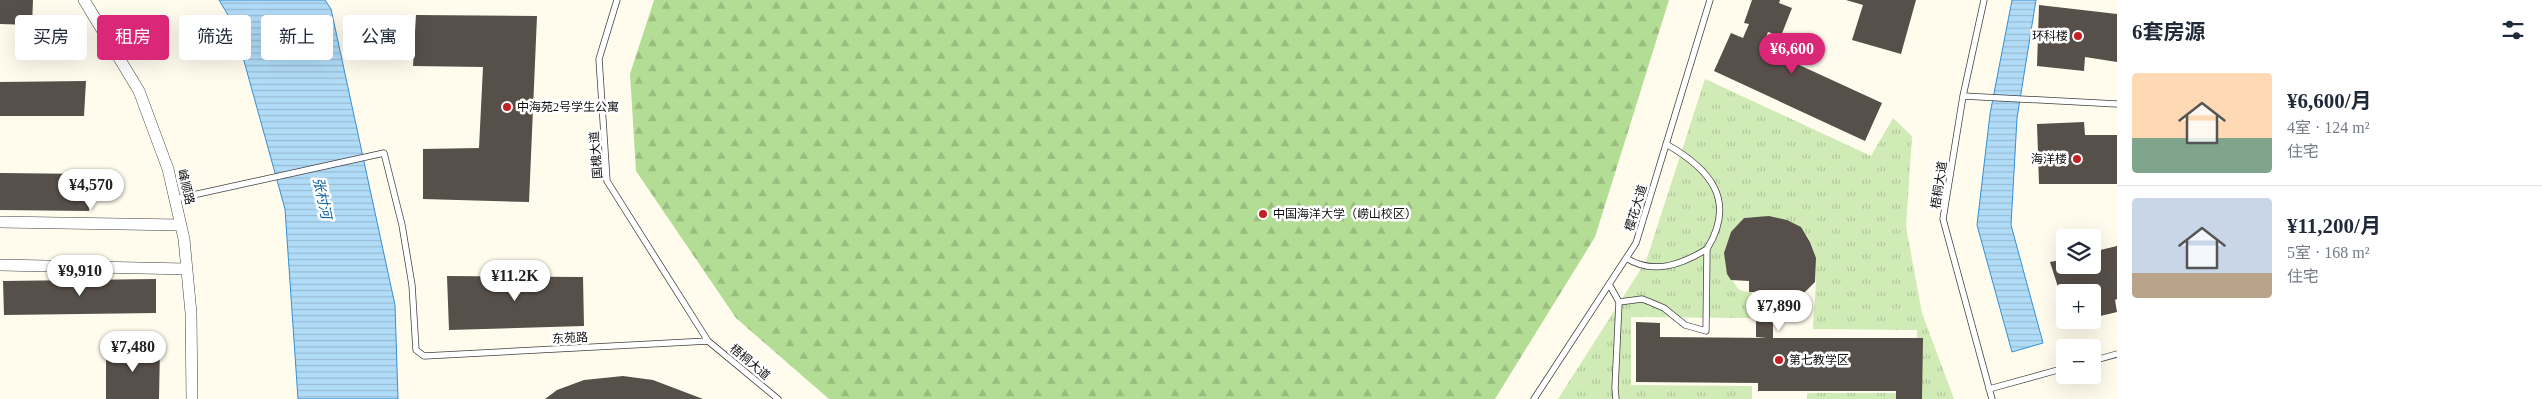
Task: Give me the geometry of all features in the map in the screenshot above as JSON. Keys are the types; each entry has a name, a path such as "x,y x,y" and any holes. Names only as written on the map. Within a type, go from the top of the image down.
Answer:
{"street":[{"name":"峰顺路","path":"84,0 139,91 168,169 181,225 191,314 192,399"},
{"path":"0,222 181,225"},
{"path":"0,266 186,268"}],"lane":[{"name":"国槐大道","path":"617,0 599,59 607,181 708,341"},
{"name":"樱花大道","path":"1534,399 1636,243 1710,0"},
{"name":"梧桐大道","path":"1984,0 1963,96 1944,219 1992,399"},
{"path":"1963,96 2031,98 2117,104"},
{"path":"1626,258 1637,264 1657,268 1691,258 1706,249 1715,235 1720,217 1715,185 1685,155 1666,144"},
{"name":"东苑路","path":"175,199 384,153 402,225 412,285 416,350 424,356 708,341"},
{"path":"1619,302 1642,300 1650,302 1664,308 1685,325 1706,331 1706,249"},
{"path":"1609,284 1619,302 1616,399"},
{"name":"梧桐大道","path":"708,341 778,399"},
{"path":"2101,358 2117,354"},
{"path":"1989,389 2056,370"}],"green space":[{"path":"654,0 1669,0 1595,237 1495,399 829,399 736,318 636,171 630,74"},
{"path":"1705,79 1871,156 1893,118 1912,136 1906,227 1922,313 1954,399 1807,399 1807,393 1917,393 1917,330 1813,329 1816,264 1813,247 1805,233 1792,224 1772,218 1744,218 1736,227 1727,244 1725,262 1732,280 1739,290 1754,293 1755,318 1631,317 1631,385 1752,386 1752,399 1558,399 1646,261"}],"water":[{"name":"张村河","path":"219,0 325,0 331,9 332,15 261,15 261,60 333,60 333,18 395,305 398,399 298,399 285,209 244,60 251,60 251,15 228,15"},
{"path":"2012,0 2036,0 2017,118 2011,225 2043,343 2012,352 1977,225 1990,114"}],"building":[{"path":"0,0 33,0 32,15 15,15 15,24 0,24"},
{"path":"1752,0 1780,0 1779,3 1792,8 1781,36 1768,32 1762,48 1882,103 1865,141 1714,71 1731,33 1743,38 1749,24 1744,23"},
{"path":"1846,0 1916,0 1901,54 1852,40 1863,5"},
{"name":"环科楼","path":"2039,5 2117,14 2117,62 2085,57 2084,71 2037,66"},
{"name":"中海苑2号学生公寓","path":"416,15 537,16 529,202 423,199 423,149 479,148 483,67 413,66 413,60 415,60"},
{"path":"86,81 84,116 0,116 0,82"},
{"name":"海洋楼","path":"2084,122 2085,135 2117,135 2117,184 2039,184 2037,124"},
{"path":"0,173 91,174 89,211 0,210"},
{"name":"第七教学区","path":"1769,216 1787,220 1801,227 1810,242 1816,258 1815,282 1807,290 1797,299 1773,298 1773,338 1923,338 1922,399 1896,399 1896,391 1758,391 1758,383 1636,382 1636,322 1660,323 1660,337 1767,338 1756,337 1756,292 1749,292 1749,281 1731,280 1727,274 1724,253 1731,232 1744,218"},
{"path":"2117,246 2117,299 2115,300 2117,312 2101,316 2101,284 2057,284 2050,262 2056,261 2056,274 2101,274 2101,250"},
{"path":"447,276 583,277 584,326 449,330"},
{"path":"156,279 156,313 4,315 3,281"},
{"path":"106,346 160,347 159,399 106,399"},
{"path":"623,376 653,380 703,399 545,399 557,390 584,380"}],"place":[{"name":"环科楼","path":"2078,36"},
{"name":"中海苑2号学生公寓","path":"507,107"},
{"name":"海洋楼","path":"2077,159"},
{"name":"中国海洋大学（崂山校区）","path":"1263,214"},
{"name":"第七教学区","path":"1779,360"}]}
